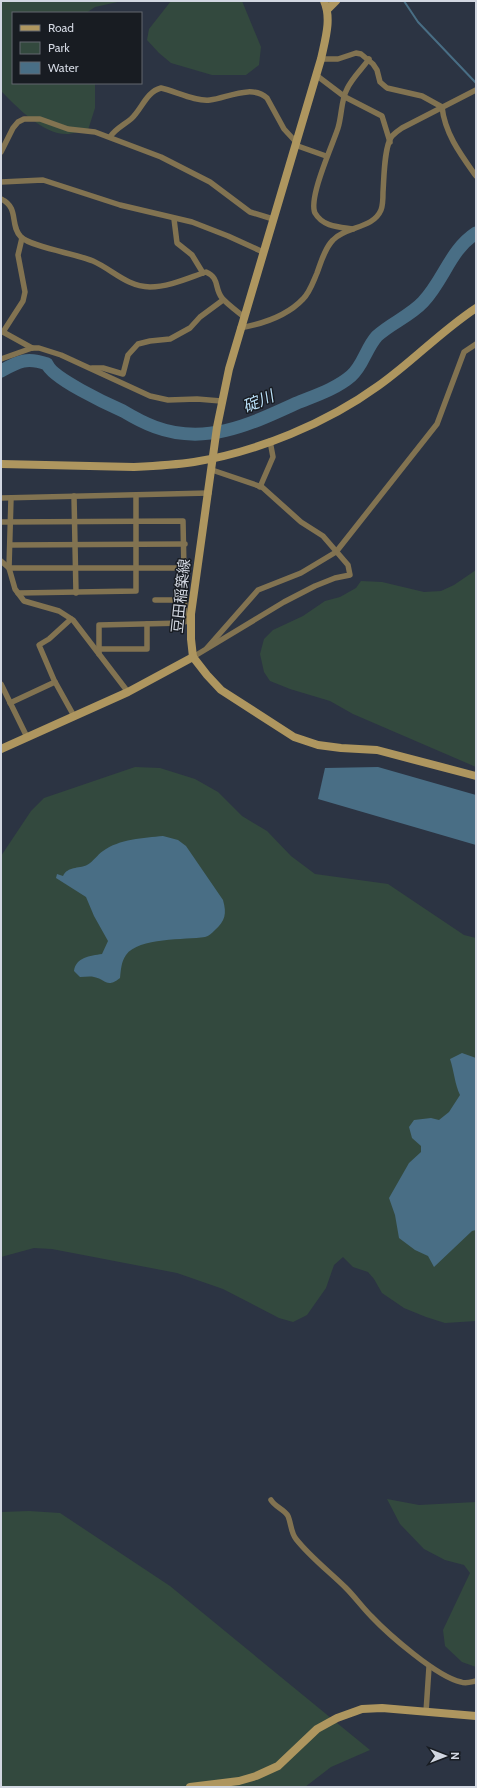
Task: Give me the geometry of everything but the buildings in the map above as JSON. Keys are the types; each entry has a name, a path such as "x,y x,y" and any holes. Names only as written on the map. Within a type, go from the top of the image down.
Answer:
{"street":[{"path":"324,1 328,9 336,1"},
{"name":"豆田稲築線","path":"193,657 188,622 209,493 221,401 240,328 321,59 327,31 328,9"},
{"path":"321,59 338,59 356,53 361,54 369,59 377,70 382,86 422,96 442,107"},
{"path":"354,229 326,223 320,219 314,209 316,192 326,156 340,120 344,96 348,86 369,59"},
{"path":"316,75 344,96 382,116 390,142"},
{"path":"110,137 117,129 132,118 151,93 161,88 205,101 251,92 263,94 267,98 284,129 295,144 326,156"},
{"path":"240,328 257,325 270,320 290,309 303,299 310,290 326,252 333,240 342,233 369,223 378,216 382,208 385,169 392,136 402,128 476,90"},
{"path":"442,107 443,121 449,134 476,176"},
{"path":"1,152 13,128 18,122 24,119 40,119 68,129 95,132 168,161 210,182 250,212 273,219"},
{"path":"1,182 43,180 120,205 174,219 192,222 210,228 263,252"},
{"path":"1,199 9,204 13,211 15,227 22,238 94,261 120,278 149,287 166,286 206,272 212,275 223,300 244,317"},
{"path":"174,219 177,243 192,255 203,273"},
{"path":"22,238 18,255 25,292 23,301 3,332 32,348"},
{"path":"89,368 103,368 123,374 128,355 138,344 170,339 190,328 200,317 223,300"},
{"path":"1,464 134,468 188,463 213,458 270,442 352,403 379,385 476,308"},
{"path":"207,648 258,590 301,573 336,552 437,424 464,352 476,344"},
{"path":"1,359 32,348 39,348 61,355 153,397 168,400 197,399 221,401"},
{"path":"260,486 272,457 270,442"},
{"path":"2,747 27,738 128,692 193,657 290,599 315,586 350,575 348,565 323,536 300,522 260,486 212,470"},
{"path":"1,498 209,493"},
{"path":"18,593 136,591 136,495"},
{"path":"74,496 76,593"},
{"path":"11,498 9,568 15,589 24,601 59,611 71,619 99,652 128,692"},
{"path":"1,522 136,520 183,521 185,544 185,600 188,622 99,625 99,652"},
{"path":"10,545 185,544"},
{"path":"1,561 9,568 185,568"},
{"path":"155,600 185,600"},
{"path":"71,619 49,639 39,645 74,716"},
{"path":"99,652 147,649 147,624"},
{"path":"193,657 221,690 294,737 333,747 377,750 476,776"},
{"path":"10,703 56,682"},
{"path":"1,684 27,738"},
{"path":"271,1500 275,1506 281,1508 288,1516 295,1538 326,1572 346,1588 371,1616 390,1634 429,1667 456,1681 468,1683 476,1681"},
{"path":"426,1712 429,1667"},
{"path":"190,1787 239,1781 262,1774 278,1766 317,1729 337,1718 362,1709 382,1708 476,1716"}],"green space":[{"path":"1,1 122,1 95,7 88,12 12,12 12,84 95,84 95,108 88,130 69,134 50,130 23,112 1,91"},
{"path":"171,1 242,1 261,47 259,65 246,75 212,75 171,63 147,40 149,29"},
{"path":"476,570 476,767 353,714 330,701 290,689 270,681 264,672 260,654 264,639 273,630 303,616 325,601 340,597 356,588 361,581 382,582 424,592 441,591 454,585"},
{"path":"135,767 160,768 195,779 218,792 242,816 267,831 291,856 315,874 388,884 464,935 476,938 476,1321 445,1323 404,1308 382,1293 368,1272 353,1267 343,1257 334,1265 326,1288 307,1315 293,1322 279,1318 223,1289 177,1273 52,1249 34,1248 1,1257 1,856 31,811 44,798"},
{"path":"387,1499 419,1505 476,1502 476,1667 462,1662 445,1646 443,1630 470,1573 464,1565 445,1560 424,1549 400,1524"},
{"path":"29,1511 60,1513 170,1586 370,1750 331,1767 305,1787 1,1787 1,1512"}],"water":[{"path":"378,767 476,795 476,845 318,799 325,768"},
{"path":"163,836 178,840 186,846 223,900 225,913 223,920 213,932 205,937 163,940 151,942 132,949 123,960 120,978 112,983 98,978 80,977 74,971 75,966 84,958 102,954 108,941 94,916 86,897 56,878 57,874 63,876 70,869 87,865 103,851 116,844 132,840"},
{"path":"462,1053 476,1058 476,1230 472,1231 434,1267 428,1256 415,1250 399,1238 395,1215 389,1198 409,1163 421,1152 421,1146 412,1138 409,1127 414,1120 431,1118 439,1120 449,1112 460,1095 450,1059"}],"waterway":[{"path":"404,1 418,22 476,83"},
{"name":"碇川","path":"1,371 23,361 40,362 47,364 51,370 81,390 155,427 174,432 192,434 228,430 263,418 325,392 345,381 359,367 377,336 423,302 453,257 467,240 476,233"}]}
